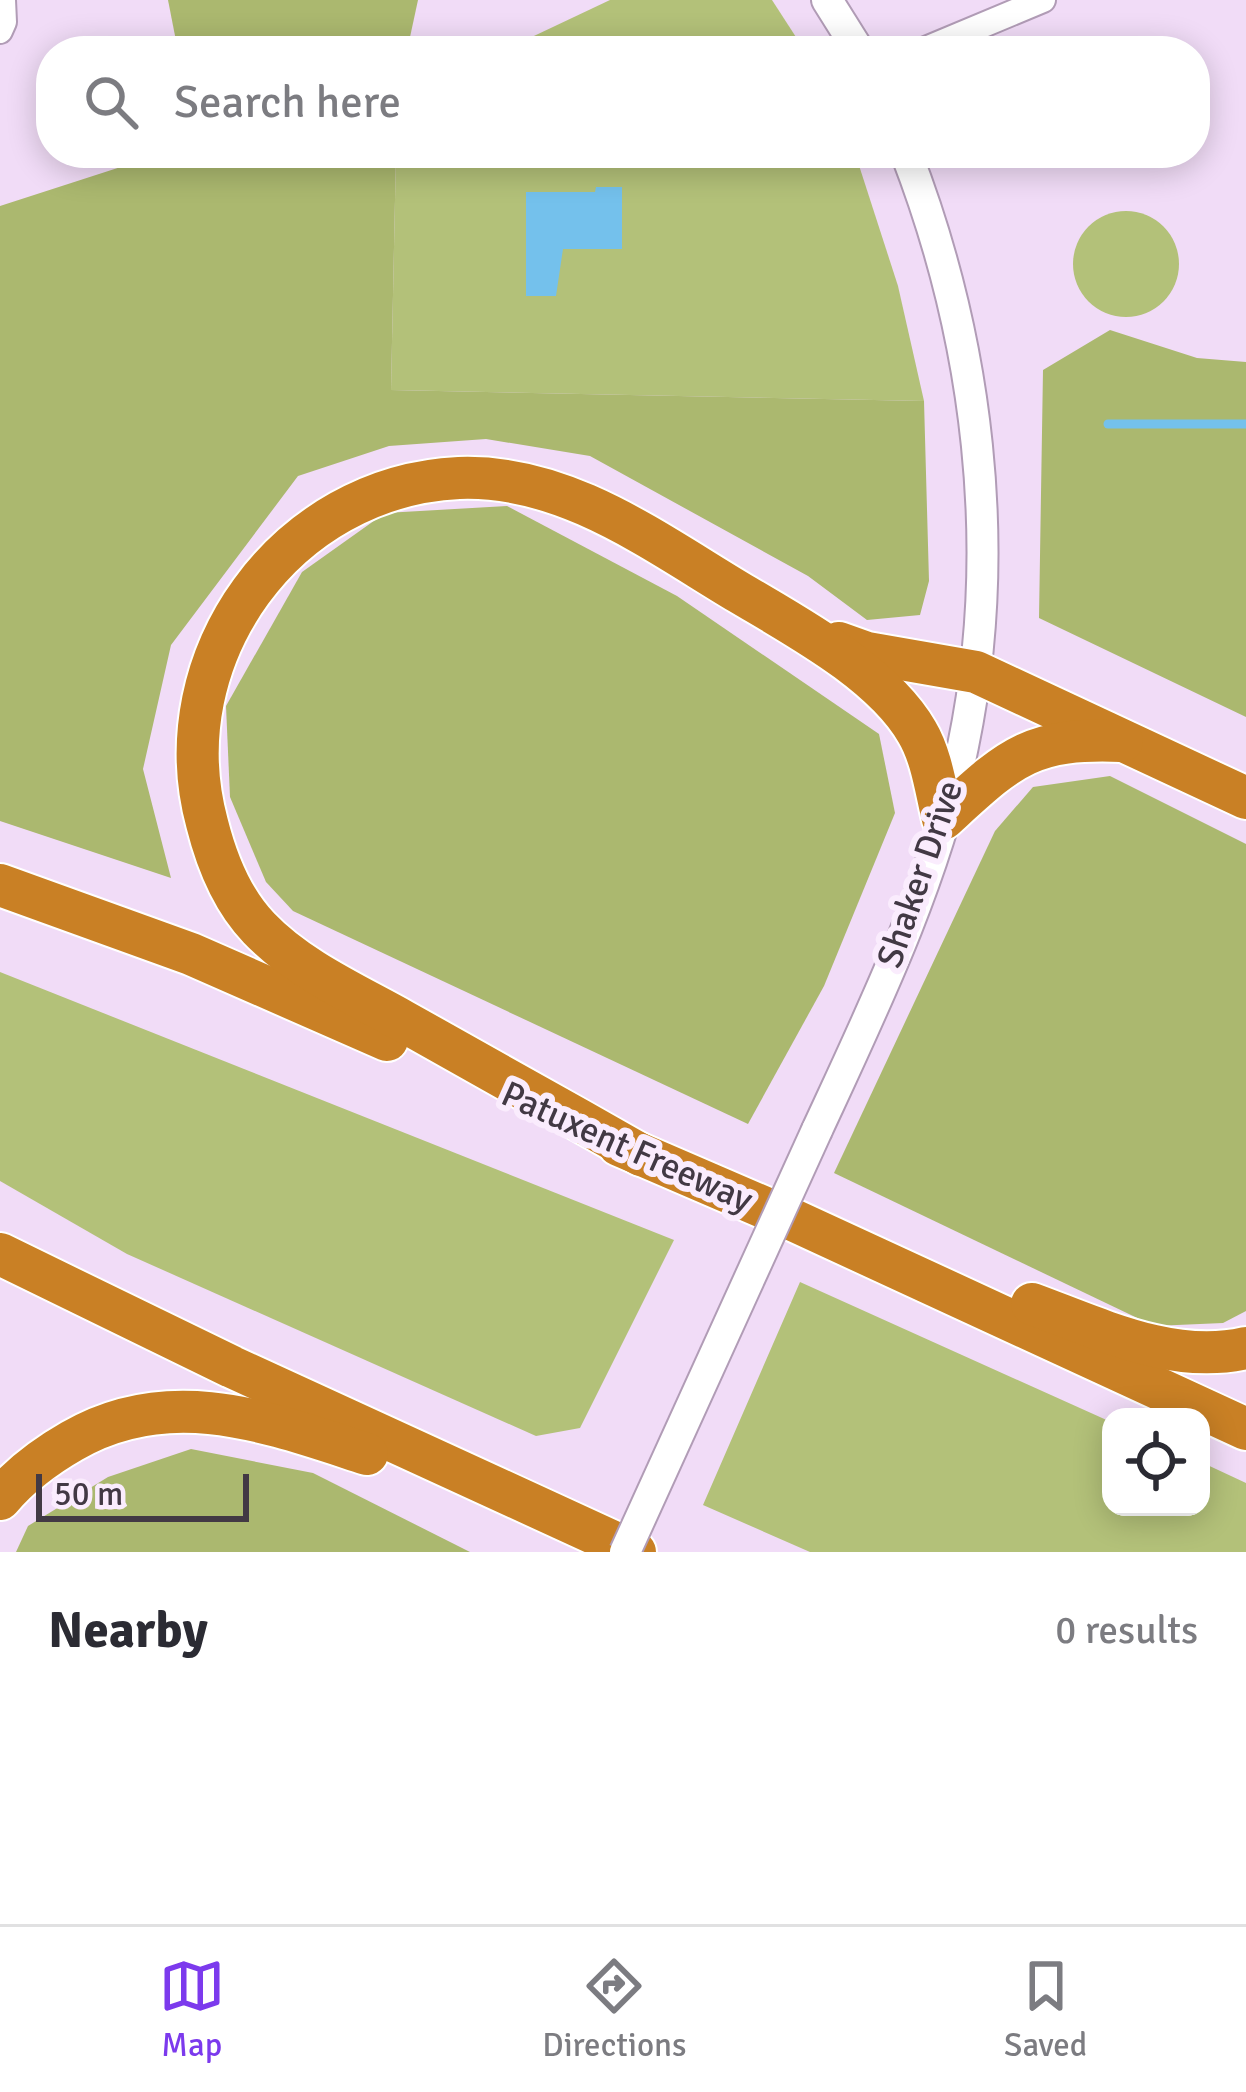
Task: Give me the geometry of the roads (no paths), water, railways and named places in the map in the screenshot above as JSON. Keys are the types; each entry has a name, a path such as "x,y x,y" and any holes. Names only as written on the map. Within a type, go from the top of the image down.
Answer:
{"highway":[{"path":"641,1155 322,975 256,926 233,891 214,848 200,796 196,751 201,700 215,652 262,573 299,537 335,512 420,482 502,480 554,490 604,512 793,625 877,685 919,735 943,819 1032,749 1080,739 1121,741"},
{"path":"793,625 867,653 976,672 1246,798"},
{"name":"Patuxent Freeway","path":"0,885 190,954 793,1220 1246,1429"},
{"path":"793,1220 1154,1346 1192,1353 1246,1348"},
{"path":"0,1254 232,1367 635,1552"},
{"path":"0,1499 18,1477 89,1431 127,1417 200,1409 268,1422 544,1510"}],"street":[{"path":"0,31 3,0"},
{"path":"827,0 850,36"},
{"path":"957,36 1043,0"},
{"name":"Shaker Drive","path":"625,1552 869,1018 943,819 963,748 976,672 981,542 970,386 956,304 911,168"}],"water":[{"path":"596,187 622,187 622,249 563,249 556,296 526,296 526,192 595,192"}],"waterway":[{"path":"1108,424 1246,424"}]}
